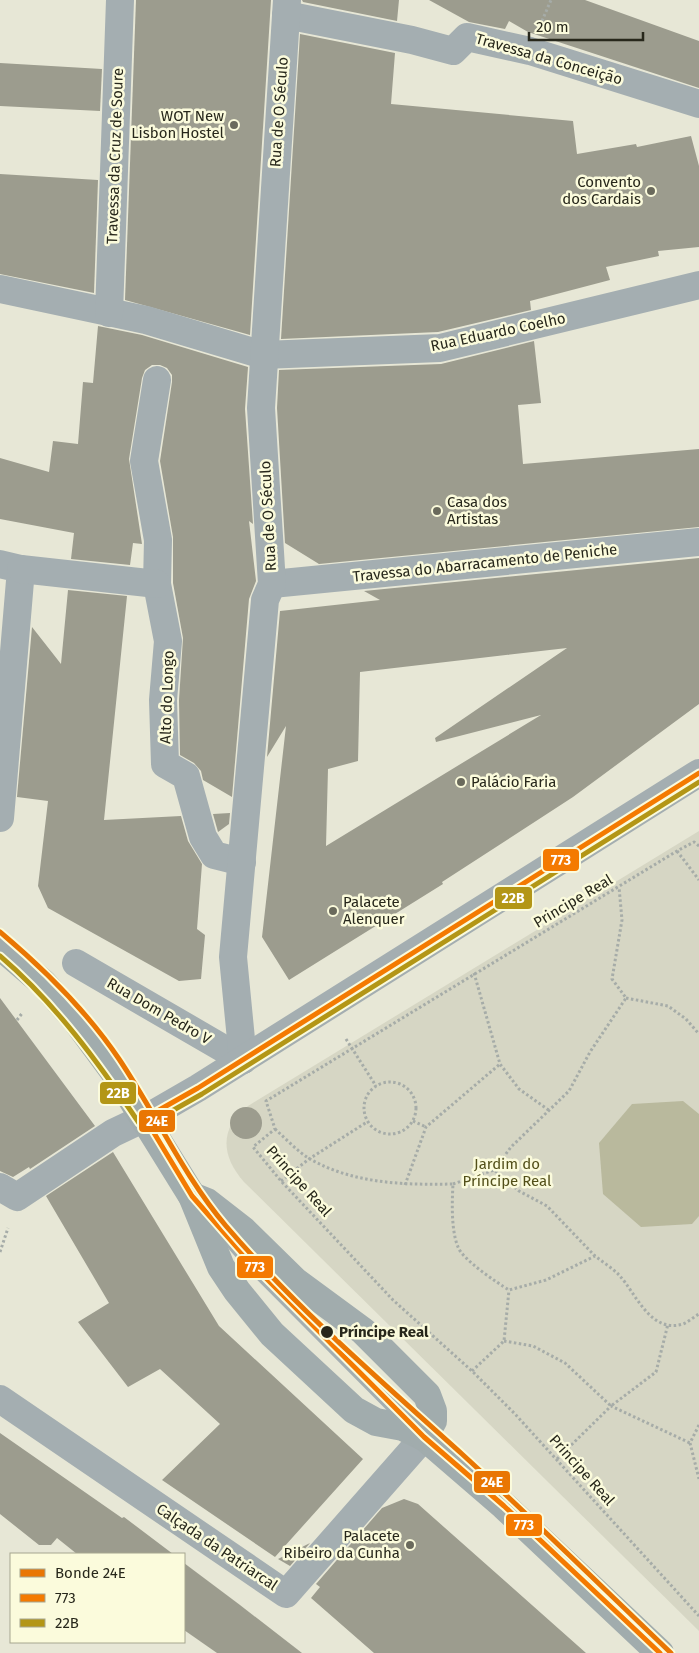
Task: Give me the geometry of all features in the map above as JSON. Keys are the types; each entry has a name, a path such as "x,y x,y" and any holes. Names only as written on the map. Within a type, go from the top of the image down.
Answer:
{"main road":[{"path":"0,946 43,983 75,1019 145,1118 192,1196 221,1267 236,1291 272,1334 354,1410 376,1422 403,1427 424,1437 504,1506 660,1653"},
{"path":"192,1196 207,1202 243,1230 295,1281 363,1331 427,1395 434,1411 430,1429 424,1437"}],"street":[{"name":"Travessa da Cruz de Soure","path":"109,313 120,0"},
{"name":"Travessa da Conceição","path":"286,7 453,51 467,36 530,51 699,104"},
{"name":"Rua de O Século","path":"243,1060 233,957 265,600 272,584 261,408 286,7"},
{"name":"Rua Eduardo Coelho","path":"0,289 146,320 263,355 440,348 699,284"},
{"name":"Alto do Longo","path":"158,380 144,461 158,540 157,584 168,641 163,700 165,764 186,776 203,837 214,855 242,862"},
{"name":"Travessa do Abarracamento de Peniche","path":"272,584 699,542"},
{"path":"0,818 11,567 157,584"},
{"path":"0,1187 17,1197 113,1133 178,1100 699,773"},
{"name":"Rua Dom Pedro V","path":"76,963 243,1060"},
{"name":"Calçada da Patriarcal","path":"0,1400 286,1594 424,1437"}],"path":[{"name":"Principe Real","path":"699,846 694,842 677,851 266,1101 275,1129 253,1147 281,1180 393,1300 472,1371 557,1458 699,1616"},
{"path":"677,851 699,880"},
{"path":"619,887 622,920 612,979 626,998 668,1006 686,1019 699,1034"},
{"path":"474,973 500,1064 519,1089 550,1111"},
{"path":"275,1129 309,1159 334,1170 380,1182 405,1185 453,1184 494,1170 511,1147 569,1091 590,1052 626,998"},
{"path":"346,1039 376,1086"},
{"path":"405,1185 426,1127 500,1064"},
{"path":"389,1082 402,1085 408,1089 415,1100 416,1108 413,1120 404,1130 391,1135 378,1132 367,1122 363,1109 366,1096 376,1086 389,1082"},
{"path":"413,1120 426,1127"},
{"path":"281,1180 309,1159 367,1122"},
{"path":"494,1170 519,1191 547,1206 595,1256 619,1275 645,1311 655,1320 668,1324 682,1324 699,1314"},
{"path":"453,1184 451,1206 458,1248 488,1277 509,1290 546,1280 595,1256"},
{"path":"472,1371 504,1341 509,1290"},
{"path":"557,1458 611,1406 656,1372 668,1324"},
{"path":"504,1341 533,1346 565,1363 611,1406 690,1442"},
{"path":"699,1425 690,1442 699,1479"}],"green space":[{"name":"Jardim do Príncipe Real","path":"699,831 699,1631 244,1182 231,1162 227,1142 232,1124 248,1106"}],"shaded area":[{"path":"683,1101 699,1114 699,1216 692,1224 641,1227 603,1194 599,1143 632,1104"}],"building":[{"path":"136,0 271,0 250,335 125,300"},
{"path":"302,0 399,0 397,21 303,2"},
{"path":"429,0 585,0 699,41 699,88 528,32 509,21 505,29 469,22"},
{"name":"Convento dos Cardais","path":"300,34 395,53 391,104 573,121 577,154 636,144 637,147 691,136 699,166 699,247 658,251 659,256 606,267 610,280 530,301 531,310 438,332 281,339"},
{"path":"0,63 102,69 100,111 0,106"},
{"path":"0,174 98,180 94,293 0,274"},
{"path":"98,326 142,335 248,367 245,409 253,524 249,521 256,581 249,599 232,797 203,780 201,771 194,763 180,755 179,700 183,638 173,583 173,537 160,461 172,382 172,375 167,368 160,365 152,365 145,370 142,378 129,459 142,544 133,543 130,565 71,559 74,533 0,519 0,458 49,472 53,441 78,444 83,382 93,383"},
{"path":"534,341 541,403 518,405 523,464 699,449 699,527 319,564 285,543 277,408 279,370 441,364"},
{"path":"699,558 699,704 573,797 442,882 443,884 289,980 262,937 286,726 267,757 280,611 380,600 364,591","holes":["567,648 435,738 436,742 541,715 326,846 328,769 358,761 360,672"]},
{"path":"68,590 127,596 104,820 181,816 188,841 202,864 197,929 205,935 201,979 179,981 48,908 38,886 48,801 17,797 32,627 61,664"},
{"path":"230,813 229,824 218,832 213,814"},
{"path":"0,998 95,1126 30,1169 29,1167 13,1177 0,1171"},
{"path":"246,1107 257,1112 262,1123 257,1134 246,1139 235,1134 230,1123 235,1112"},
{"path":"113,1152 219,1326 363,1459 275,1557 162,1480 220,1424 160,1369 128,1387 78,1322 109,1303 46,1196"},
{"path":"0,1433 122,1518 124,1517 172,1553 76,1553 57,1538 51,1545 39,1545 0,1514"},
{"name":"Palacete Ribeiro da Cunha","path":"404,1499 418,1504 586,1653 374,1653 311,1598 320,1587 316,1584 382,1508"},
{"path":"310,1543 290,1566 278,1559"},
{"path":"185,1564 302,1653 217,1653 185,1631"}],"tram line":[{"name":"24E","path":"0,932 64,991 93,1024 119,1059 196,1186 226,1226 253,1257 340,1344 489,1479 671,1653"}],"transit line":[{"name":"773","path":"145,1118 198,1088 699,773"},
{"name":"22B","path":"0,956 58,1014 92,1056 139,1123 147,1125 202,1094 699,782"},
{"name":"773","path":"145,1118 192,1196 249,1261 424,1437 504,1506 660,1653"}],"place":[{"name":"WOT New Lisbon Hostel","path":"234,125"},
{"name":"Convento dos Cardais","path":"651,191"},
{"name":"Casa dos Artistas","path":"437,511"},
{"name":"Palácio Faria","path":"461,782"},
{"name":"Palacete Alenquer","path":"333,911"},
{"name":"Príncipe Real","path":"327,1332"},
{"name":"Palacete Ribeiro da Cunha","path":"410,1545"}]}
